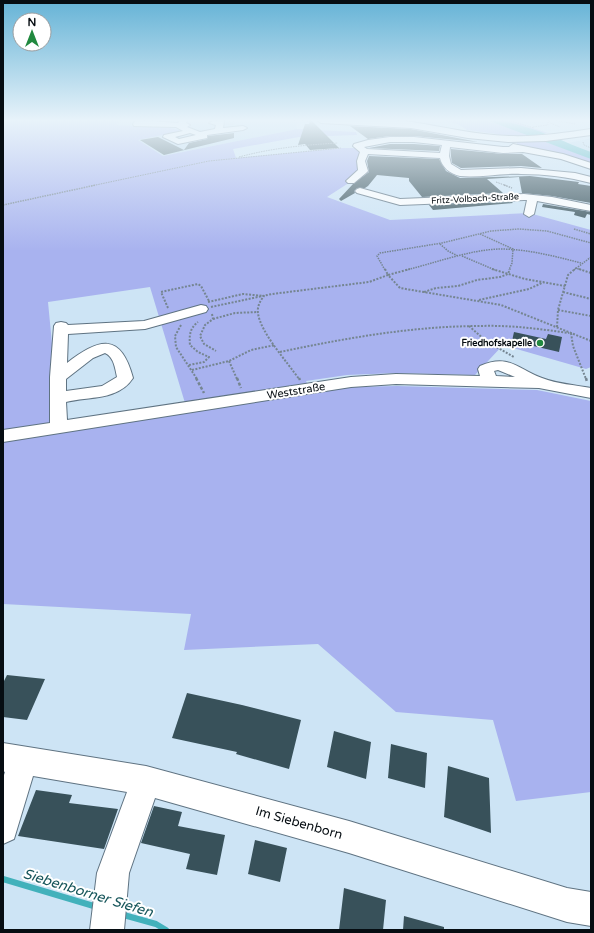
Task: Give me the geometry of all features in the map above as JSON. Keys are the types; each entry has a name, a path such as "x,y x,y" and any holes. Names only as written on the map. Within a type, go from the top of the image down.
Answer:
{"street":[{"path":"354,179 363,171 362,164"},
{"path":"447,164 452,170 460,173 521,171 591,180"},
{"name":"Fritz-Volbach-Straße","path":"360,191 400,202 529,197 591,208"},
{"path":"529,197 529,214"},
{"path":"61,332 145,325 206,309"},
{"path":"61,332 94,344 97,350"},
{"path":"59,427 58,377 61,332"},
{"path":"58,377 91,352 102,348 114,351 123,365 125,378 118,386 100,393 76,394 58,398"},
{"name":"Weststraße","path":"3,436 224,403 351,382 396,379 539,383 589,393"},
{"path":"3,828 13,758"},
{"name":"Im Siebenborn","path":"13,758 146,781 348,837 567,905 591,909"},
{"path":"106,930 113,873 146,781"}],"path":[{"path":"3,205 197,164"},
{"path":"473,173 509,187 529,197"},
{"path":"574,229 591,235"},
{"path":"591,243 547,231 501,230 440,243 380,253 377,256 392,282 400,288 479,300 501,305 591,341"},
{"path":"479,234 513,249"},
{"path":"440,243 453,255 461,256 476,264 508,274 564,286"},
{"path":"423,292 436,288 458,286 476,280 500,277 508,274 512,264 513,249"},
{"path":"189,365 204,362 209,357 198,352 190,345 189,335 194,324 206,309 239,299 365,283 384,279 388,275 488,250 513,249 543,253 582,263"},
{"path":"557,327 558,310 568,275 591,257"},
{"path":"575,268 591,273"},
{"path":"479,300 496,295 528,291 536,288 544,282"},
{"path":"171,312 160,292 198,284 201,286 206,309 213,319"},
{"path":"563,292 591,299"},
{"path":"224,403 224,392 203,393 192,370 176,347 175,336 181,324 206,309 247,295 257,294 264,296"},
{"path":"264,296 258,306 258,316 275,345 300,379 304,390"},
{"path":"558,310 591,316"},
{"path":"216,351 204,344 200,336 205,325 213,319 235,313 258,312"},
{"path":"280,352 321,343 376,334 484,325 517,327 571,334"},
{"path":"469,326 477,335 498,347"},
{"path":"571,334 572,345 587,379 589,393"},
{"path":"192,370 228,361 251,350 275,345"},
{"path":"228,361 242,392"}],"shaded area":[{"path":"3,164 361,164 357,174 349,178 358,177 327,197 390,220 529,213 591,230 591,367 586,369 503,345 475,375 396,373 347,375 185,403 150,287 48,302 60,427 352,387 397,386 537,390 591,401 591,792 516,801 493,720 396,712 318,644 184,650 191,614 3,604"}],"building":[{"path":"367,164 442,164 446,171 460,178 530,176 579,182 578,184 591,186 591,203 552,196 522,193 519,177 487,179 503,193 422,197 409,181 409,178 377,175 365,188 357,188 354,191 355,193 341,201 339,199 353,184 369,172"},
{"path":"453,164 536,164 542,168 521,166 461,168"},
{"path":"513,203 433,210 429,205"},
{"path":"543,204 591,212 591,215 587,214 585,218 574,215 575,212 542,207"},
{"name":"Friedhofskapelle","path":"514,332 546,339 548,334 562,337 559,352 512,341"},
{"path":"7,675 45,679 27,720 3,717 3,683"},
{"path":"187,693 301,720 289,769 236,754 237,752 172,738"},
{"path":"334,731 371,742 366,779 327,767"},
{"path":"391,744 427,753 425,788 388,778"},
{"path":"448,766 489,778 491,833 444,817"},
{"path":"36,790 72,795 69,803 118,809 104,849 18,836"},
{"path":"154,806 182,812 178,826 225,835 217,875 186,869 190,854 141,843"},
{"path":"255,840 287,848 280,882 248,874"},
{"path":"344,888 386,900 383,930 339,930"},
{"path":"404,916 444,927 444,930 403,930"}],"waterway":[{"name":"Siebenborner Siefen","path":"3,879 97,907"},
{"name":"Siebenborner Siefen","path":"120,914 156,924 166,930"}],"place":[{"name":"Friedhofskapelle","path":"540,343"}]}
